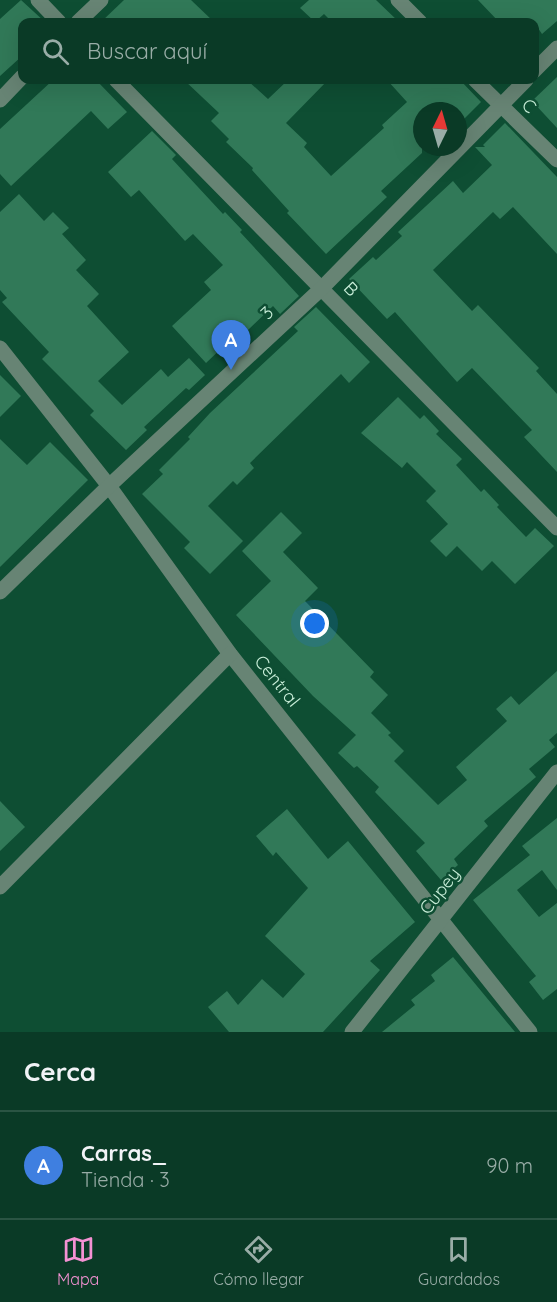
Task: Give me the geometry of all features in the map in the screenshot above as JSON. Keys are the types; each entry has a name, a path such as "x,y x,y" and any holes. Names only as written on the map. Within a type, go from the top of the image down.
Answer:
{"street":[{"path":"38,0 55,18"},
{"path":"82,18 101,0"},
{"path":"398,0 416,18"},
{"path":"539,66 557,48"},
{"path":"0,99 18,81"},
{"name":"B","path":"120,84 557,528"},
{"name":"C","path":"479,84 557,160"},
{"name":"3","path":"0,592 109,486 322,288 522,84"},
{"name":"Central","path":"0,348 109,486 230,654 531,1032"},
{"path":"0,887 230,654"},
{"name":"Cupey","path":"352,1032 442,921 557,772"}],"building":[{"path":"21,0 41,18 18,18 18,60 0,76 0,19"},
{"path":"124,0 191,0 210,18 105,18"},
{"path":"309,0 376,0 395,18 328,18 324,14 320,18 311,18 300,8"},
{"path":"478,0 557,0 557,21 542,34 539,30 539,18 495,18"},
{"path":"557,77 557,128 532,101"},
{"path":"49,84 100,84 127,112 108,129 91,111 11,186 0,174 0,129"},
{"path":"188,84 251,84 268,99 284,84 324,84 286,123 307,143 304,147 331,176 384,128 382,125 407,102 391,84 464,84 481,102 467,116 467,102 413,102 413,156 419,156 381,191 387,197 326,254 287,213 289,211 252,170 253,168 226,142 229,139 211,121 219,113"},
{"path":"505,123 557,177 557,254 513,207 500,219 493,212 433,270 472,311 478,305 539,368 536,371 557,394 557,472 524,437 532,430 472,368 457,382 395,312 387,319 349,279 373,257 376,260 402,236 398,232 453,181 463,193 492,165 475,147 485,147 483,145"},
{"path":"152,131 176,155 172,159 223,214 225,212 242,230 240,232 299,296 280,314 273,306 248,330 245,326 206,363 172,326 211,290 204,282 223,265 193,234 185,241 139,190 131,197 108,172"},
{"path":"19,194 44,221 53,212 69,228 62,234 86,260 76,270 99,294 87,306 129,352 98,381 122,405 161,369 168,377 189,358 205,375 189,390 186,388 144,427 147,430 126,450 90,415 94,411 42,359 49,352 2,302 7,298 0,290 0,212"},
{"path":"316,307 370,362 349,383 341,374 250,463 254,468 237,485 233,481 208,506 243,541 210,574 184,548 190,542 142,494 163,474 159,470 190,439 188,437 210,413 298,331 294,327"},
{"path":"0,375 21,396 0,417"},
{"path":"398,397 420,419 424,415 439,431 436,434 462,459 456,465 481,492 484,489 499,505 497,507 526,537 535,528 554,546 515,584 492,561 482,571 457,546 446,557 430,541 448,524 426,501 436,491 407,462 402,468 361,433"},
{"path":"0,439 27,465 50,442 88,480 0,567"},
{"path":"281,512 302,533 283,552 318,588 305,601 374,672 370,677 388,695 371,713 391,733 388,735 404,751 394,761 438,805 467,780 456,767 507,721 496,709 511,696 519,705 557,671 557,733 549,740 555,747 529,769 536,777 484,821 488,826 454,859 458,865 441,880 416,851 425,843 375,792 379,787 357,766 354,768 338,753 356,735 313,696 236,615 271,581 242,551"},
{"path":"0,801 25,827 0,851"},
{"path":"287,809 328,859 348,841 415,922 370,961 380,970 323,1032 229,1032 208,1007 227,991 238,1005 262,979 283,998 305,974 265,936 308,888 276,852 273,856 256,836"},
{"path":"557,818 557,890 542,870 517,890 539,917 557,903 557,989 543,1000 529,982 536,976 473,900 530,855 522,846"},
{"path":"453,957 515,1032 382,1032 415,1005 411,1000 435,981 431,975"}],"place":[{"name":"Carras_","path":"231,370"}]}
